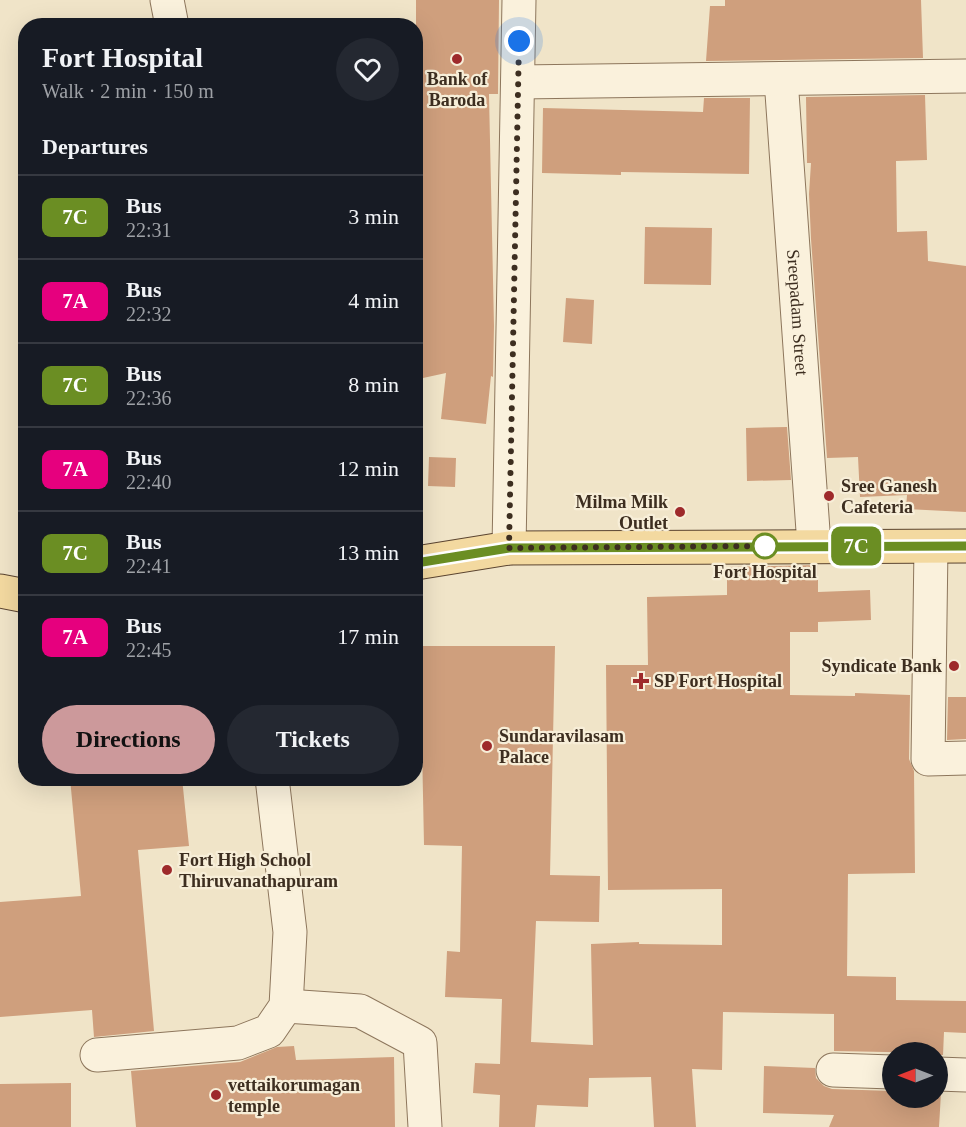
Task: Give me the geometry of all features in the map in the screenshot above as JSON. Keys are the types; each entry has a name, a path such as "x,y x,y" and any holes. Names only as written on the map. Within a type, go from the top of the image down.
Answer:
{"main road":[{"path":"423,562 509,548 966,546"},
{"path":"0,592 18,595"}],"street":[{"path":"167,0 170,18"},
{"path":"509,548 519,0"},
{"path":"518,82 966,76"},
{"name":"Sreepadam Street","path":"781,79 814,545"},
{"path":"931,547 928,759 966,758"},
{"path":"97,1055 238,1043 270,1032 286,1006 290,932 273,786"},
{"path":"286,1006 360,1011 420,1043 426,1127"},
{"path":"833,1070 882,1072"},
{"path":"948,1074 966,1075"}],"building":[{"path":"416,0 499,0 498,94 489,94 494,326 493,377 491,376 486,424 441,419 446,373 423,378 423,18 416,18"},
{"path":"725,0 921,0 923,58 706,61 710,6 725,6"},
{"path":"925,95 927,160 896,161 897,232 927,231 928,261 966,266 966,512 906,509 907,495 860,497 858,457 827,458 811,239 809,194 811,163 807,163 806,97"},
{"path":"704,98 750,98 749,174 542,173 543,108 703,112"},
{"path":"645,227 712,228 711,285 644,284"},
{"path":"566,298 594,300 592,344 563,342"},
{"path":"787,427 791,480 747,481 746,428"},
{"path":"429,457 456,458 455,487 428,486"},
{"path":"818,565 818,592 870,590 871,620 818,622 818,632 790,632 790,695 855,696 855,693 910,695 909,759 914,771 915,873 848,874 847,976 896,977 896,1000 966,1001 966,1033 944,1032 944,1042 882,1042 882,1052 834,1051 834,1014 723,1012 722,1070 692,1069 696,1127 654,1127 651,1077 589,1078 588,1107 537,1105 535,1127 499,1127 500,1095 473,1093 475,1063 500,1064 502,999 445,997 447,951 460,952 462,846 424,845 423,646 555,646 550,875 600,876 599,922 536,921 531,1042 593,1045 591,944 639,942 639,944 722,945 722,889 608,890 606,665 648,665 647,597 727,595 727,567"},
{"path":"948,697 966,697 966,739 947,740"},
{"path":"71,786 183,786 189,846 138,850 154,1031 94,1037 92,1010 0,1017 0,902 81,896"},
{"name":"vettaikorumagan temple","path":"294,1046 296,1060 394,1057 395,1127 136,1127 131,1071 240,1062 277,1047"},
{"path":"764,1066 815,1068 816,1078 824,1086 832,1089 882,1091 882,1108 940,1108 939,1127 829,1127 834,1115 763,1113"},
{"path":"71,1083 71,1127 0,1127 0,1084"}],"bus line":[{"name":"7C","path":"423,562 509,548 966,546"}],"place":[{"name":"Bank of Baroda","path":"457,59"},
{"name":"Sree Ganesh Cafeteria","path":"829,496"},
{"name":"Milma Milk Outlet","path":"680,512"},
{"name":"Fort Hospital","path":"765,546"},
{"name":"Syndicate Bank","path":"954,666"},
{"name":"SP Fort Hospital","path":"641,681"},
{"name":"Sundaravilasam Palace","path":"487,746"},
{"name":"Fort High School Thiruvanathapuram","path":"167,870"},
{"name":"vettaikorumagan temple","path":"216,1095"}],"route":[{"path":"519,41 509,548 767,546 765,546"}]}
